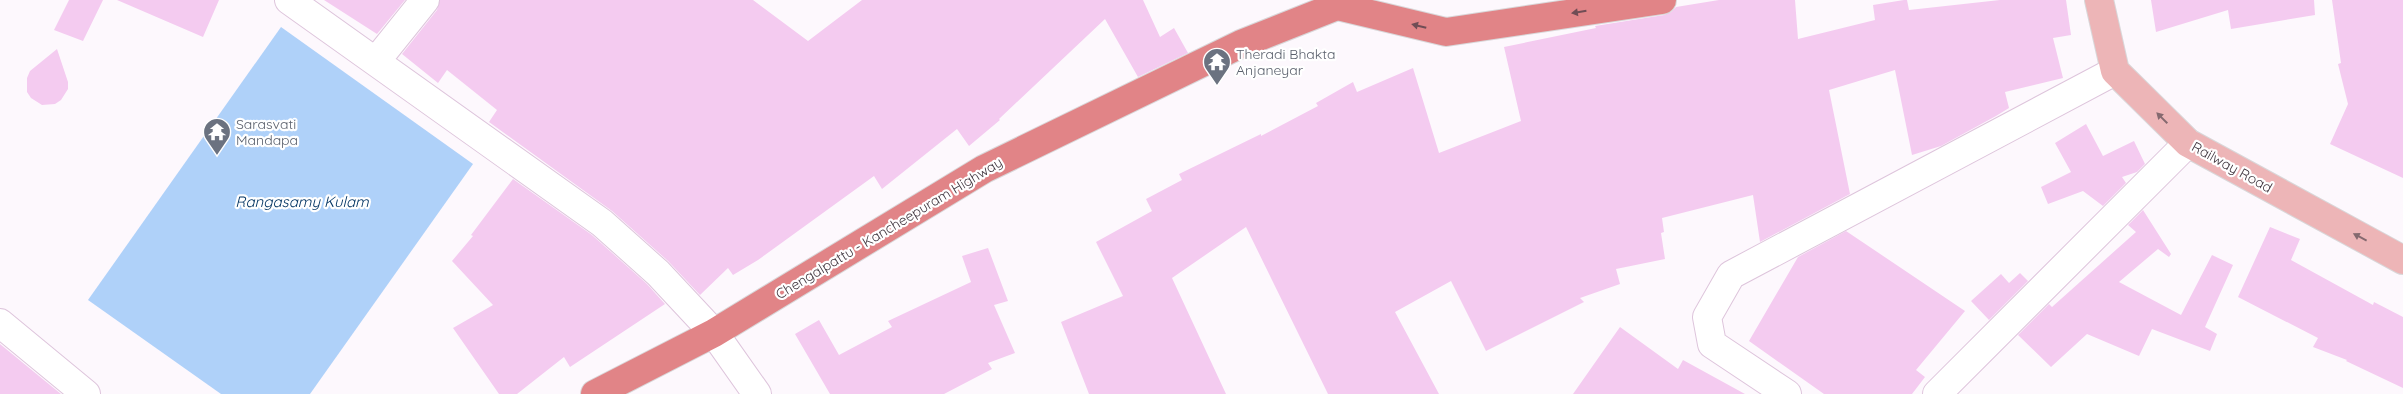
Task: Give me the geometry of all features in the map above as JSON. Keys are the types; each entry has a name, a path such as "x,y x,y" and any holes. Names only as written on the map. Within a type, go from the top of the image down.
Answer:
{"highway":[{"path":"1344,3 1446,32 1662,0"},
{"name":"Chengalpattu - Kancheepuram Highway","path":"595,394 714,333 984,169 1241,44 1344,3"}],"main road":[{"path":"2099,0 2115,71"},
{"name":"Railway Road","path":"2115,71 2188,144 2403,260"}],"street":[{"path":"289,0 602,223 658,273 714,333 757,394"},
{"path":"376,61 425,0"},
{"path":"1787,394 1712,344 1707,317 1732,275 2115,71"},
{"path":"1937,394 2188,144"},
{"path":"0,323 86,394"}],"water":[{"name":"Rangasamy Kulam","path":"281,27 473,164 310,394 221,394 88,300"}],"building":[{"path":"69,0 103,0 83,41 54,30"},
{"path":"117,0 219,0 203,37"},
{"path":"324,0 405,0 377,34"},
{"path":"440,0 753,0 808,41 862,0 1143,0 1160,37 1174,28 1188,53 1138,77 1105,19 1000,120 969,146 957,129 882,189 874,176 758,260 733,275 728,268 700,295 668,261 612,211 489,122 497,110 447,70 438,83 402,54 437,10"},
{"path":"1719,0 1795,0 1798,39 1875,20 1873,5 1904,0 1907,0 1909,10 2000,0 2066,0 2071,35 2053,38 2063,78 2005,92 2009,108 1941,146 1912,155 1895,70 1829,90 1850,194 1760,242 1753,195 1662,218 1664,232 1661,233 1665,259 1616,269 1620,284 1580,298 1584,302 1486,351 1451,281 1395,312 1439,394 1328,394 1246,227 1172,278 1226,394 1089,394 1061,322 1123,296 1096,242 1152,211 1146,199 1182,180 1179,174 1261,134 1261,136 1318,106 1316,103 1353,82 1357,92 1413,68 1439,153 1521,121 1504,47 1596,28 1595,26 1664,15 1676,7"},
{"path":"2151,0 2314,0 2315,15 2231,29 2228,10 2156,32"},
{"path":"2332,0 2403,0 2403,178 2330,144 2348,104 2338,64 2341,63"},
{"path":"57,49 68,82 68,89 61,100 55,104 42,105 31,98 27,92 27,78 30,71"},
{"path":"2086,124 2103,156 2134,141 2145,164 2137,172 2122,177 2126,183 2103,206 2083,191 2048,204 2041,187 2071,172 2055,143"},
{"path":"513,179 592,235 647,284 665,304 570,367 564,357 517,394 499,394 453,328 493,305 452,261 473,236 471,235"},
{"path":"2143,210 2171,254 2169,257 2158,249 2119,282 2181,315 2212,255 2233,265 2205,327 2217,334 2210,351 2152,329 2139,356 2087,334 2051,367 2018,335 2049,304 2052,307 2136,232 2128,225"},
{"path":"2270,227 2300,239 2291,260 2373,305 2374,302 2403,317 2403,388 2347,360 2313,347 2318,338 2238,297"},
{"path":"1846,231 1965,311 1916,370 1925,377 1912,394 1824,394 1749,341 1798,257"},
{"path":"988,248 1008,301 994,305 1015,353 988,363 992,369 944,394 830,394 795,334 819,320 839,355 892,327 888,321 971,282 962,256"},
{"path":"2020,273 2028,281 1989,320 1971,301 2001,274 2009,283"},
{"path":"1620,327 1678,369 1683,360 1745,394 1573,394"},
{"path":"0,344 61,394 0,394"}],"place":[{"name":"Theradi Bhakta Anjaneyar","path":"1217,86"},
{"name":"Sarasvati Mandapa","path":"217,156"}]}
